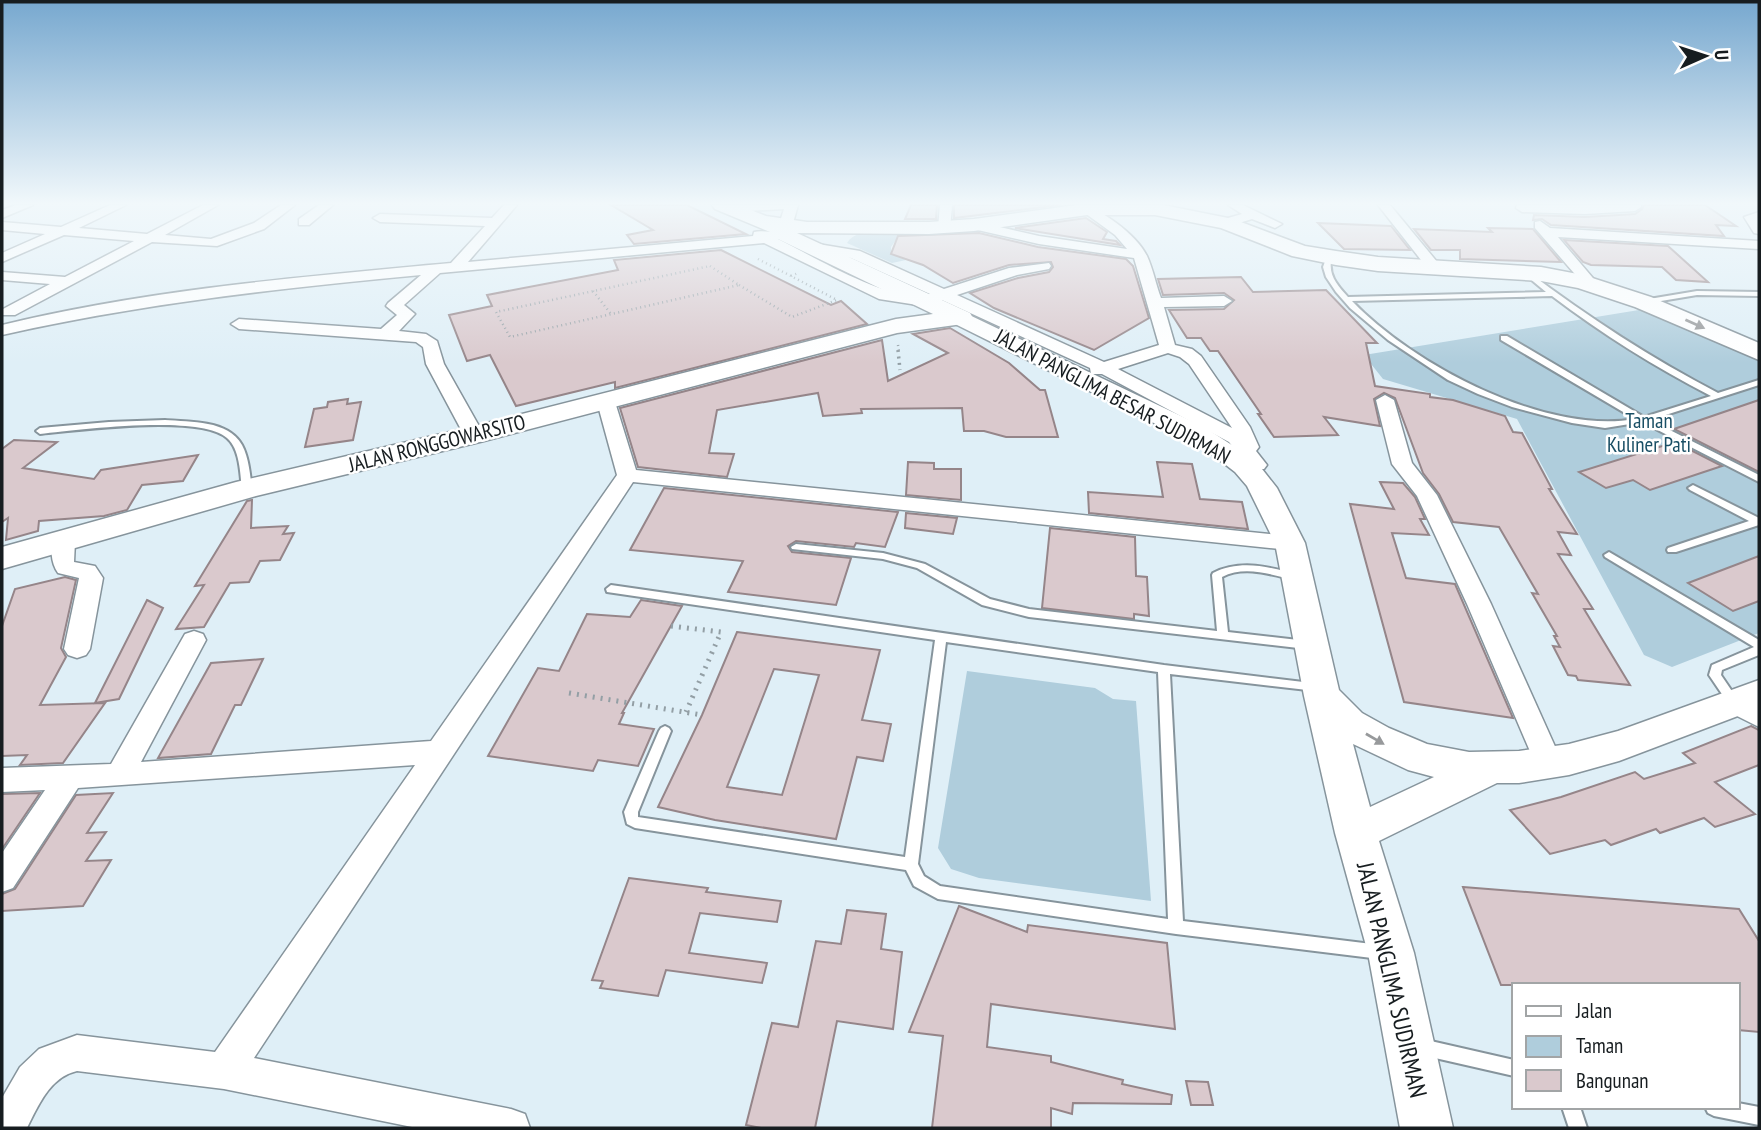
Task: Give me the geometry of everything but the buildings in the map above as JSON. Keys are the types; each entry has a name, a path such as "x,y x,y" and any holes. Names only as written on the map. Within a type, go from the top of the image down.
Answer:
{"main road":[{"name":"JALAN PANGLIMA BESAR SUDIRMAN","path":"830,258 1097,377 1121,399 1222,449 1242,464 1265,492 1279,527 1290,543 1356,832"},
{"path":"1334,258 1378,264 1525,272 1591,284 1643,302 1759,352"},
{"path":"873,333 916,296"},
{"name":"JALAN RONGGOWARSITO","path":"2,558 247,489 474,435 918,322 961,318"},
{"path":"1097,377 1243,453 1257,466 1286,505 1294,527 1290,543"},
{"path":"1322,692 1350,724 1391,748 1437,764 1486,770 1548,762 1620,747 1751,705"},
{"path":"1356,832 1486,770"},
{"name":"JALAN PANGLIMA SUDIRMAN","path":"1356,832 1391,953 1427,1128"}],"street":[{"path":"5,312 109,258"},
{"path":"456,267 464,258"},
{"path":"2,330 59,316 270,284 456,267 520,258"},
{"path":"860,258 916,296 1097,377 1168,348 1186,353 1195,360 1241,427 1257,466"},
{"path":"1141,258 1168,348"},
{"path":"1426,258 1433,266"},
{"path":"1568,258 1591,284"},
{"path":"916,296 1044,266"},
{"path":"386,334 407,314 394,306 436,269"},
{"path":"2,275 65,281"},
{"path":"1154,303 1224,301"},
{"path":"5,312 59,316"},
{"path":"239,324 411,335 429,342 435,364 474,435"},
{"path":"1385,400 1402,464 1427,495 1479,604 1548,762"},
{"path":"224,1071 626,475 606,402"},
{"path":"626,475 1290,543"},
{"path":"64,541 63,564 66,568 87,571 91,578 77,649"},
{"path":"119,775 194,640"},
{"path":"2,779 119,775 437,752"},
{"path":"2,878 70,777"},
{"path":"6,1128 39,1073 61,1055 77,1053 224,1071 511,1128"}],"lane":[{"path":"1329,258 1326,267 1328,276 1347,299 1399,344 1465,386 1499,400 1572,420 1601,425 1620,424 1759,383"},
{"path":"1525,272 1626,345 1716,396"},
{"path":"1643,302 1697,293 1759,294"},
{"path":"1347,299 1552,294"},
{"path":"1504,338 1643,419 1759,479"},
{"path":"40,430 151,424 210,428 229,435 241,451 247,489"},
{"path":"1693,488 1758,522"},
{"path":"1672,550 1758,522"},
{"path":"796,547 883,556 921,566 986,602 1029,613 1312,646"},
{"path":"1609,555 1759,648"},
{"path":"1223,635 1217,575 1227,568 1245,568 1297,577"},
{"path":"611,589 1322,692"},
{"path":"941,638 911,864 919,881 938,892 1176,927 1391,953"},
{"path":"1751,705 1715,675 1716,668 1759,648"},
{"path":"1164,669 1176,927"},
{"path":"666,731 631,812 632,820 640,824 911,864"},
{"path":"1409,1044 1512,1068"},
{"path":"1572,1109 1578,1128"},
{"path":"1724,1109 1759,1116"}],"path":[{"path":"791,275 823,258"},
{"path":"739,285 510,337 496,312 710,266 792,317 837,300 758,259"},
{"path":"593,291 611,314"},
{"path":"671,626 721,632 686,712"},
{"path":"569,693 702,715"}],"green space":[{"path":"880,258 906,260 892,263"},
{"name":"Taman Kuliner Pati","path":"1645,309 1759,360 1759,633 1672,667 1644,655 1517,419 1383,379 1364,355"},
{"path":"967,671 1095,688 1113,699 1136,701 1151,901 979,878 951,869 938,848"}]}
